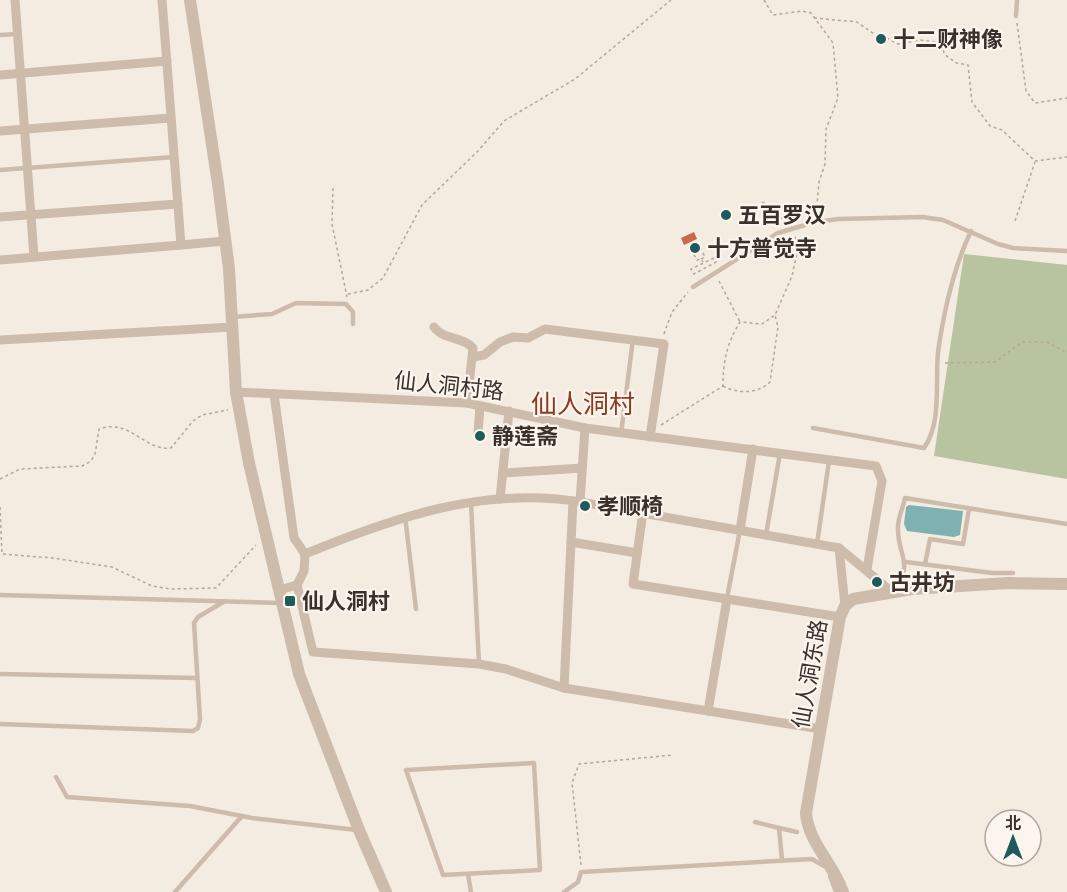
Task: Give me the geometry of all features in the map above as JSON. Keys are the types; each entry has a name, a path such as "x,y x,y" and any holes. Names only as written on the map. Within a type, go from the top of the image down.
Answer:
{"street":[{"path":"15,0 34,257"},
{"path":"162,0 181,245"},
{"path":"190,0 225,241 238,409 299,674 358,830 386,892"},
{"path":"0,75 167,61"},
{"path":"0,131 171,118"},
{"path":"0,217 178,204"},
{"path":"0,260 225,241"},
{"path":"0,340 232,322"},
{"path":"434,327 438,333 468,343 473,348 467,403"},
{"path":"473,357 484,355 500,342 513,337 528,338 545,329 664,344 651,433"},
{"name":"仙人洞村路","path":"236,392 467,403 621,434 651,433 876,466 880,471 882,481 867,569"},
{"path":"274,394 294,538 305,554 303,571 297,585 313,652 479,664 506,669 564,688 820,729"},
{"path":"478,434 480,406"},
{"path":"501,499 509,411"},
{"path":"564,688 571,542 582,468 585,428"},
{"path":"740,530 753,449"},
{"path":"503,472 582,468"},
{"path":"305,554 405,516 471,502 524,497 576,501 839,548 892,592"},
{"path":"643,512 633,584 727,599 842,612 839,548"},
{"path":"571,542 637,554"},
{"name":"仙人洞东路","path":"843,892 837,874 807,825 806,813 842,612 853,599 892,592 1008,583 1067,584"},
{"path":"279,590 297,585"},
{"path":"708,711 727,599"}],"lane":[{"path":"1016,16 1017,0"},
{"path":"0,35 18,34"},
{"path":"0,170 174,157"},
{"path":"693,287 760,243 792,228 815,222 922,217 943,220 998,244 1013,248 1067,251"},
{"path":"813,428 924,448 934,428 936,376 947,302 958,258 971,231"},
{"path":"232,322 272,314 296,303 346,304 353,312 353,324"},
{"path":"621,434 633,339"},
{"path":"766,535 780,453"},
{"path":"818,544 830,458"},
{"path":"892,592 903,577 906,562 898,526 905,498 1067,524"},
{"path":"471,502 479,664"},
{"path":"925,564 930,539 963,544 969,509"},
{"path":"405,516 416,609"},
{"path":"727,599 740,530"},
{"path":"906,562 1013,573"},
{"path":"0,596 282,603"},
{"path":"0,724 193,731 198,728 200,719 194,623 198,617 225,601"},
{"path":"0,674 197,678"},
{"path":"534,763 540,870 468,874 443,875 406,770 534,763"},
{"path":"56,777 66,797 190,806 242,816 358,830"},
{"path":"175,892 242,816"},
{"path":"755,822 797,832"},
{"path":"779,828 782,860"},
{"path":"564,892 578,882 582,872 812,858 821,862 836,892"},
{"path":"468,874 471,892"}],"path":[{"path":"348,294 368,290 383,278 422,205 478,151 504,121 575,79 671,0"},
{"path":"764,0 773,15 802,11 811,13 833,43 838,98 826,129 825,164 819,182 815,222"},
{"path":"1016,16 1026,91 1035,103 1067,98"},
{"path":"814,18 858,22 881,39 887,38 898,44 920,40 943,43 944,54 956,63 968,65 972,102 990,126 1002,130 1035,161"},
{"path":"1035,161 1067,157"},
{"path":"1015,221 1035,161"},
{"path":"333,188 332,224 348,294 346,304"},
{"path":"740,322 762,324 770,321 775,315 792,276 798,249 792,228 770,206 762,202"},
{"path":"716,257 718,261 694,274 692,269 703,263 716,257"},
{"path":"700,259 703,263"},
{"path":"714,273 740,322"},
{"path":"664,344 664,331 672,312 693,287"},
{"path":"723,386 731,390 756,391 770,382 778,327 775,315"},
{"path":"723,386 723,363 729,341 740,322"},
{"path":"936,376 945,363 995,362 1022,342 1047,342 1067,353"},
{"path":"651,433 723,386"},
{"path":"0,479 20,469 82,466 92,461 99,429 108,426 127,429 162,449 171,448 193,421 202,415 238,409"},
{"path":"0,507 2,554 53,558 112,567 142,583 171,589 216,588 266,536"},
{"path":"582,872 572,783 579,764 673,755"}],"green space":[{"path":"964,254 1067,265 1067,479 934,456"}],"water":[{"path":"909,505 963,511 960,535 954,537 907,531 904,524 906,507"}],"building":[{"path":"694,232 697,239 684,245 681,238"}],"place":[{"name":"十二财神像","path":"881,39"},
{"name":"五百罗汉","path":"726,215"},
{"name":"十方普觉寺","path":"695,248"},
{"name":"静莲斋","path":"480,436"},
{"name":"孝顺椅","path":"585,506"},
{"name":"古井坊","path":"877,582"},
{"name":"仙人洞村","path":"290,601"}],"district":[{"name":"仙人洞村","path":"583,405"}]}
